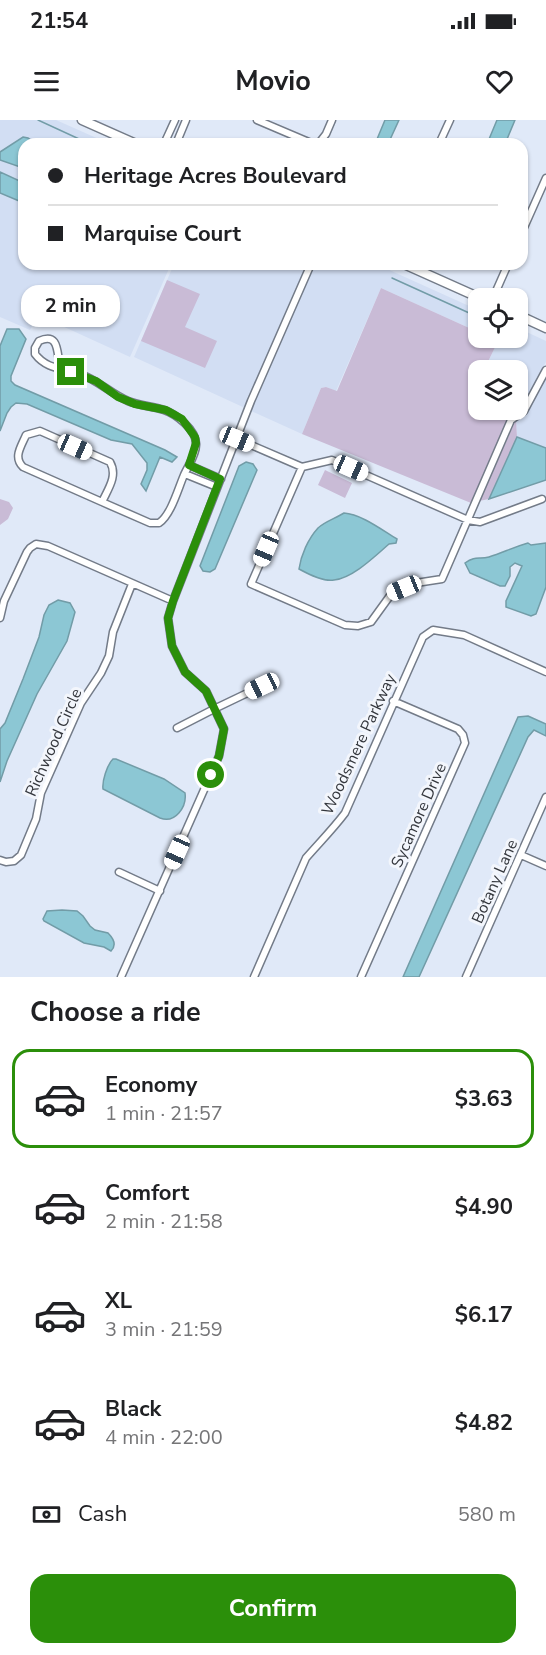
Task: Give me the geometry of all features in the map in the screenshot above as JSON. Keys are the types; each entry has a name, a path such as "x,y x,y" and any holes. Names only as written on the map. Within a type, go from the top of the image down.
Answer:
{"main road":[{"path":"82,120 122,138"},
{"path":"417,270 468,293"},
{"path":"528,320 546,328"}],"street":[{"path":"167,138 175,120"},
{"path":"178,138 186,120"},
{"path":"257,120 298,138"},
{"path":"323,138 332,120"},
{"path":"442,138 450,120"},
{"path":"528,218 546,178"},
{"path":"121,977 219,756 224,729 206,691 185,672 172,646 168,618 251,401 308,270"},
{"path":"497,288 505,270"},
{"path":"71,372 59,361 58,348 54,342 47,339 39,341 35,351 48,366 96,381 118,397 135,404 166,410 182,419 195,437 196,443 189,465 166,516 159,523 150,523 102,502 23,467 17,455 26,435 40,431 110,462 114,469 114,476 102,502"},
{"path":"302,467 251,584 345,625 358,627 371,622 392,593 416,583 442,579 511,420 524,411 546,370"},
{"path":"237,439 302,467 332,460 468,519 480,522 542,499"},
{"path":"189,465 220,479"},
{"path":"185,474 218,487"},
{"path":"0,618 4,601 27,552 36,544 48,546 173,601"},
{"name":"Richwood Circle","path":"0,860 14,861 21,855 36,819 41,793 81,703 101,673 109,656 113,632 132,584"},
{"name":"Woodsmere Parkway","path":"254,977 306,858 345,813 423,637 433,630 464,635 546,672"},
{"path":"177,728 262,686"},
{"name":"Sycamore Drive","path":"361,977 465,743 458,729 393,701"},
{"name":"Botany Lane","path":"466,977 546,797"},
{"path":"521,855 546,866"},
{"path":"119,872 160,891"}],"shaded area":[{"path":"0,120 56,120 96,138 18,138 18,270 168,270 130,357 38,315 30,330 0,317"},
{"path":"171,270 304,270 245,408 134,357"},
{"path":"312,270 389,270 468,305 468,327 381,288 336,391 326,387 321,388 302,434 251,411"},
{"path":"167,280 200,294 185,327 217,341 205,368 141,341"},
{"path":"381,288 468,327 468,348 495,348 489,360 468,360 468,420 508,420 471,503 302,434 321,388 326,387 337,391"},
{"path":"528,333 546,341 546,362 528,395 528,360 489,360 495,348 528,348"},
{"path":"546,378 546,448 517,437 516,420 528,420 528,410"},
{"path":"516,420 517,437 489,499 479,501"},
{"path":"325,470 352,483 345,498 318,485"},
{"path":"0,499 9,502 13,508 8,519 0,525"}],"water":[{"path":"385,120 399,120 391,138 378,138"},
{"path":"497,120 515,120 508,138 490,138"},
{"path":"18,140 18,166 0,160 0,152"},
{"path":"0,172 18,180 18,200 0,193"},
{"path":"7,329 19,329 26,339 11,376 11,381 15,385 177,457 172,462 160,457 146,491 141,484 147,470 147,463 132,444 111,440 27,404 16,403 11,407 0,431 0,346"},
{"path":"517,437 546,448 546,480 489,499"},
{"path":"246,462 253,464 257,470 215,569 210,572 203,571 200,566 239,466"},
{"path":"344,513 371,523 397,539 396,543 389,544 349,575 334,580 325,580 299,569 301,558 314,532 323,524"},
{"path":"528,543 531,545 546,543 546,587 536,614 531,616 506,607 506,601 522,566 515,563 510,567 510,576 505,586 500,586 470,573 465,563"},
{"path":"58,600 70,603 75,612 67,641 37,694 0,782 0,729 5,723 23,679 39,637 44,615 49,605"},
{"path":"528,716 546,724 546,736 534,730 528,737 419,977 403,977 518,717"},
{"path":"113,759 164,779 185,793 184,804 179,813 171,819 160,818 103,789 105,773"},
{"path":"47,911 77,911 95,930 108,933 114,942 111,951 104,947 84,943 44,921"}],"waterway":[{"path":"38,120 77,138"},
{"path":"392,278 468,312"}],"route":[{"path":"71,372 96,381 118,397 135,404 166,410 182,419 195,437 196,443 189,465 220,479 168,618 172,646 185,672 206,691 224,729 219,756 211,775"}]}
